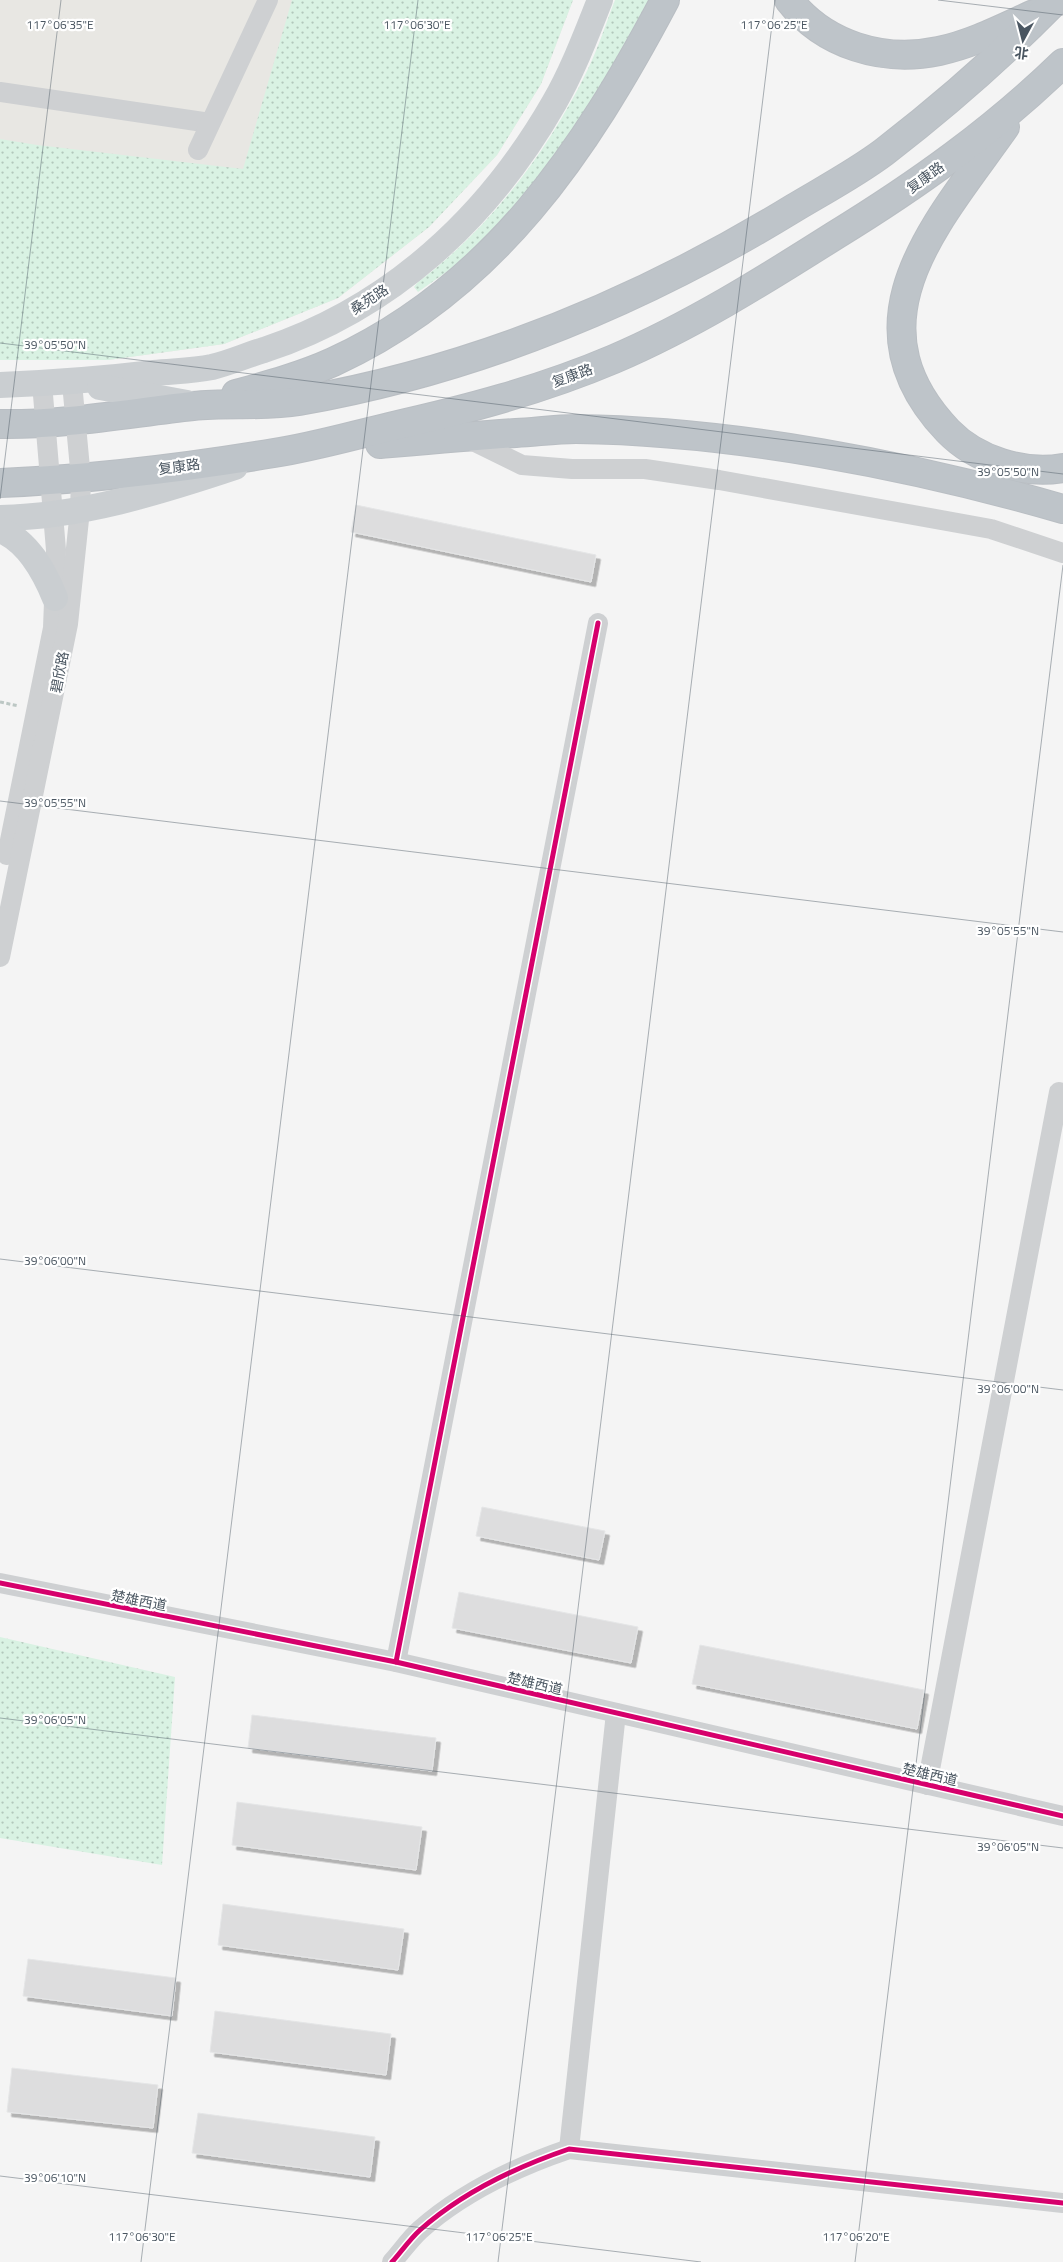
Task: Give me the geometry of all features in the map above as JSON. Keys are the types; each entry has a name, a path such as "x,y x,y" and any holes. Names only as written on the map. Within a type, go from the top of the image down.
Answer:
{"highway":[{"path":"198,405 290,378 332,362 384,334 430,303 472,271 523,219 573,156 619,84 665,0"},
{"path":"789,0 798,12 838,41 860,49 909,54 938,51 979,38 1051,4"},
{"path":"6,419 45,422 198,405 295,402 409,377 528,340 637,294 746,237 882,154 953,97 1003,53 1051,4"},
{"name":"复康路","path":"0,483 277,453 458,411 517,395 612,360 665,336 769,277 905,192 1022,103 1063,63"},
{"path":"1022,103 940,217 912,269 902,326 904,350 920,397 935,417 954,437 972,450 1000,462 1025,468 1063,468"},
{"path":"277,453 463,436 575,429 667,434 743,442 827,455 913,472 1063,509"}],"main road":[{"name":"桑苑路","path":"0,385 72,382 213,367 302,337 368,303 431,256 482,205 524,152 555,101 580,52 600,0"},
{"path":"72,382 198,405"},
{"path":"0,518 68,512 195,480 277,453"},
{"path":"0,530 18,541 40,566 55,598"}],"street":[{"path":"198,150 268,0"},
{"path":"0,92 210,123"},
{"name":"碧欣路","path":"0,892 53,628 56,550 68,512 60,476 76,419 72,382"},
{"name":"碧欣路","path":"0,957 68,624 77,546 45,422 42,383"},
{"path":"6,419 60,476"},
{"path":"463,436 522,465 572,469 645,469 719,480 991,529 1063,553"},
{"path":"396,1662 598,623"},
{"path":"927,1785 1059,1092"},
{"name":"楚雄西道","path":"0,1583 396,1662 1063,1816"},
{"path":"569,2149 616,1713"},
{"path":"392,2262 420,2230 474,2191 533,2161 569,2149 1063,2203"}],"shaded area":[{"path":"0,0 573,0 541,84 497,155 429,227 338,298 224,344 108,360 0,360"}],"green space":[{"path":"292,0 573,0 541,84 497,155 429,227 338,298 224,344 108,360 0,360 0,139 243,169"},
{"path":"615,0 649,0 597,97 542,176 469,256 418,292 414,287 417,283 469,238 535,160 554,131 587,71"},
{"path":"0,1637 175,1677 162,1865 0,1838"}],"building":[{"path":"356,505 596,555 591,582 351,532"},
{"path":"482,1507 605,1531 599,1560 476,1536"},
{"path":"459,1592 638,1627 631,1663 452,1628"},
{"path":"700,1645 924,1690 917,1729 692,1684"},
{"path":"252,1715 436,1738 432,1771 248,1748"},
{"path":"237,1802 422,1827 416,1870 232,1845"},
{"path":"223,1904 404,1929 398,1970 218,1945"},
{"path":"28,1959 176,1978 172,2016 23,1996"},
{"path":"215,2011 391,2034 386,2075 210,2052"},
{"path":"12,2068 158,2085 153,2128 7,2112"},
{"path":"198,2113 375,2137 370,2177 192,2153"}],"cycle path":[{"path":"396,1662 598,623"},
{"path":"0,1583 396,1662 1063,1816"},
{"path":"392,2262 420,2230 472,2192 529,2164 569,2149 1063,2203"}]}
